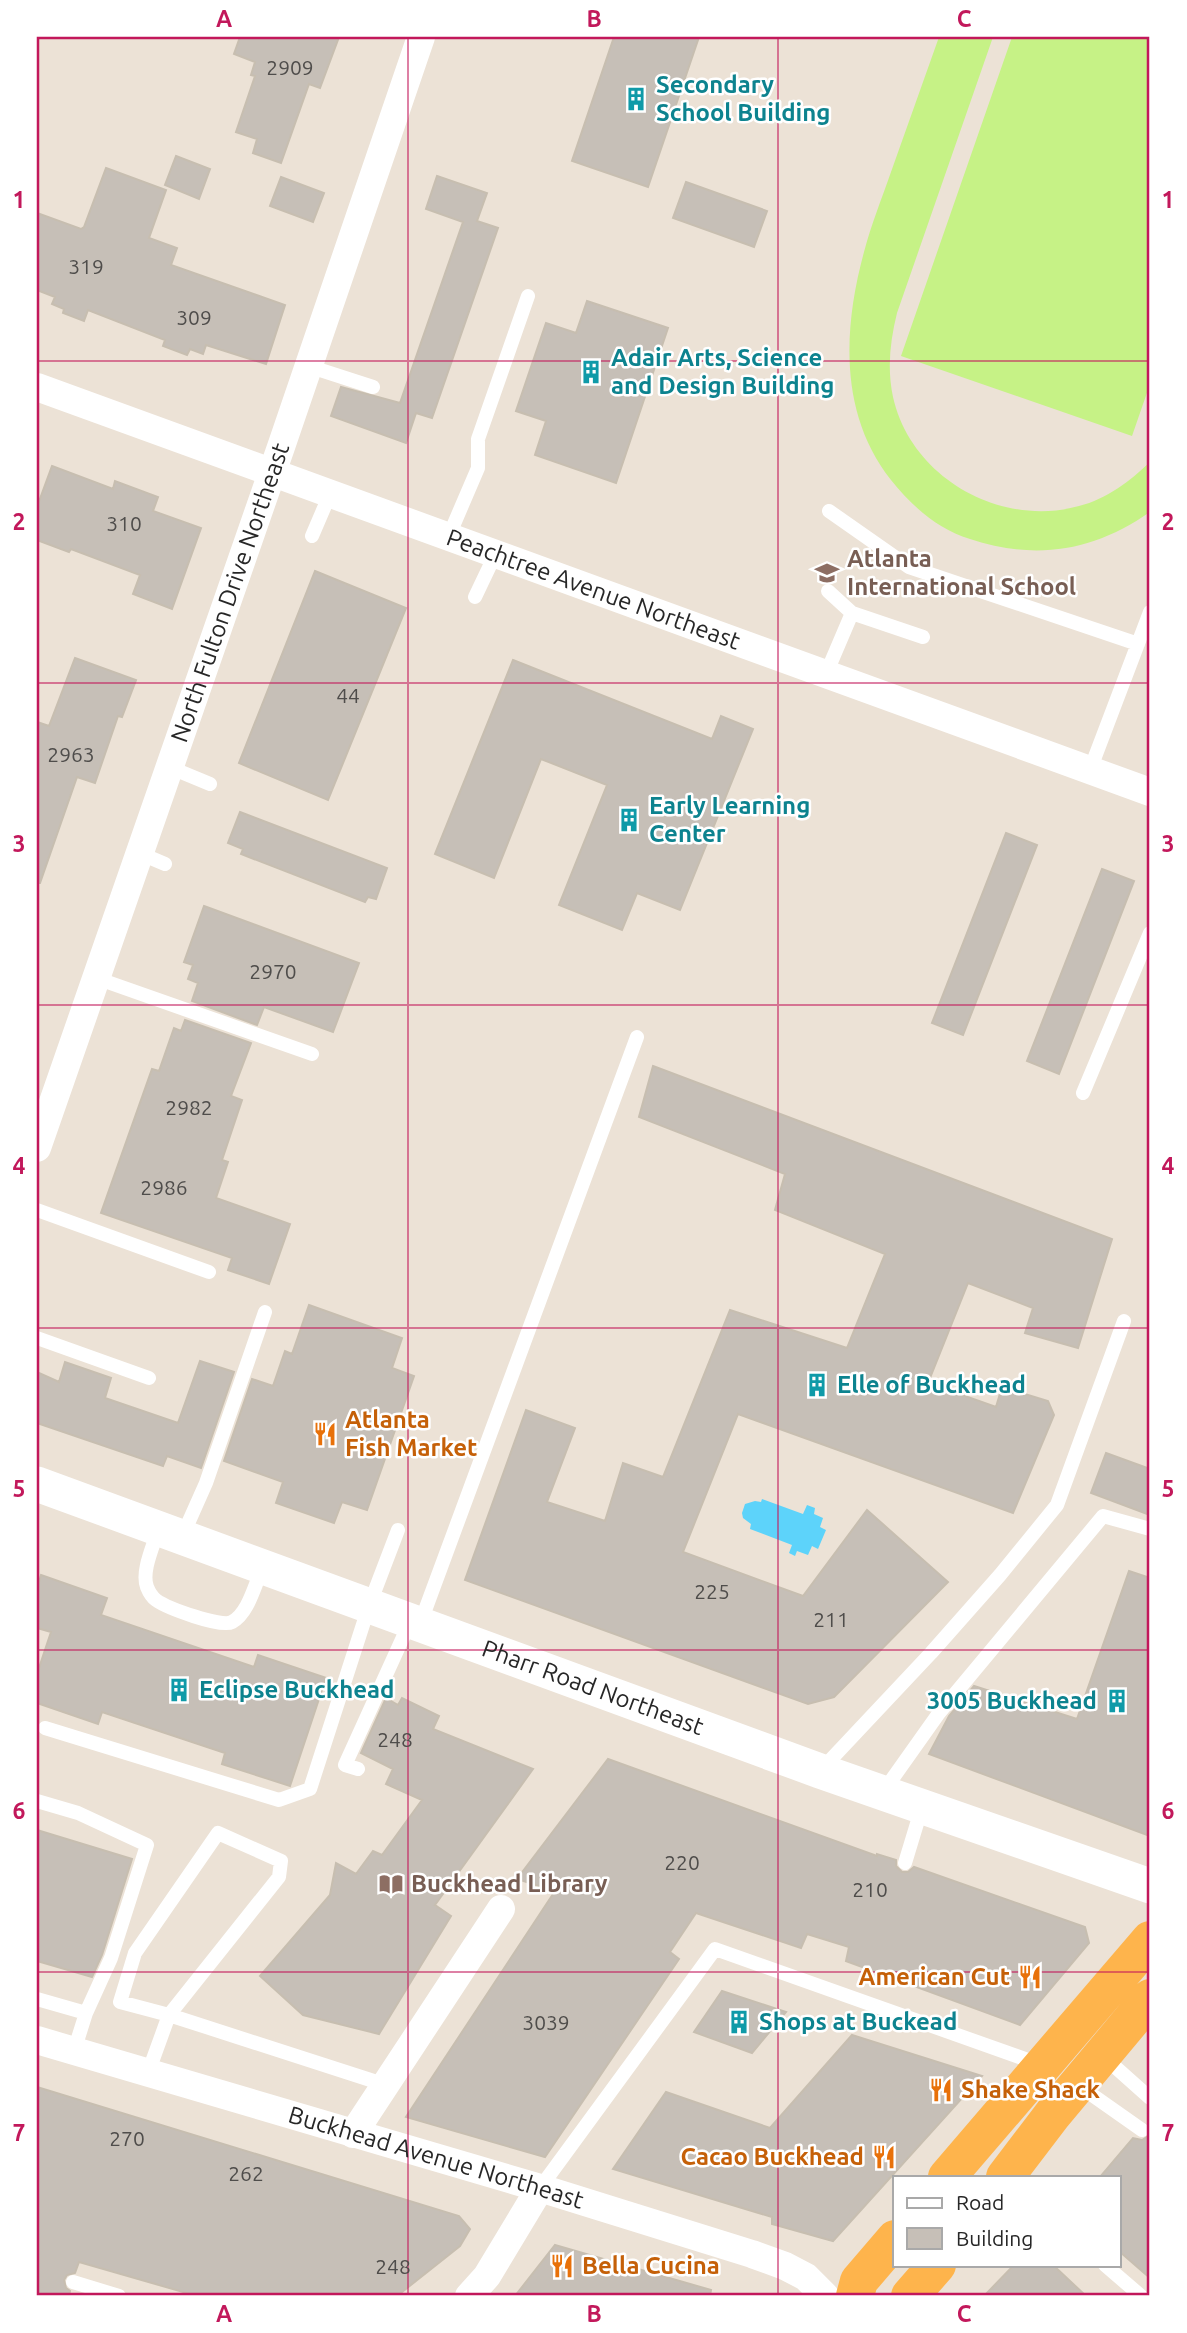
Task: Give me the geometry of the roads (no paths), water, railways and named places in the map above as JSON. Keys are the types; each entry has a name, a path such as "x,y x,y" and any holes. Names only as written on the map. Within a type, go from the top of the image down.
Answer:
{"highway":[{"path":"948,2176 1150,1940"},
{"path":"1006,2176 1150,1998"},
{"path":"855,2296 859,2281 893,2241"},
{"path":"910,2296 936,2266"}],"street":[{"name":"North Fulton Drive Northeast","path":"37,1148 43,1107 96,978 152,858 169,767 421,37"},
{"name":"Peachtree Avenue Northeast","path":"37,387 1150,792"},
{"name":"Pharr Road Northeast","path":"37,1484 820,1771 1150,1886"},
{"path":"353,2134 501,1909"},
{"name":"Buckhead Avenue Northeast","path":"37,2040 540,2188 752,2254 806,2277 825,2296"},
{"path":"469,2296 487,2276 540,2188"}],"lane":[{"path":"448,538 478,468 478,439 528,296"},
{"path":"308,366 373,387"},
{"path":"312,536 330,495"},
{"path":"830,511 909,567 1138,644"},
{"path":"475,597 495,555"},
{"path":"828,591 852,613 923,637"},
{"path":"1090,770 1150,612"},
{"path":"827,674 852,613"},
{"path":"169,767 211,784"},
{"path":"1083,1093 1150,933"},
{"path":"96,978 312,1054"},
{"path":"358,1769 345,1765 415,1622 637,1037"},
{"path":"37,1210 209,1272"},
{"path":"263,1566 246,1606 234,1622 224,1625 167,1607 153,1598 146,1586 147,1571 170,1532 206,1483 265,1312"},
{"path":"820,1771 940,1643 1057,1505 1124,1321"},
{"path":"37,1338 149,1378"},
{"path":"882,1793 939,1713 1103,1516 1150,1529"},
{"path":"45,1728 279,1800 310,1789 369,1606 398,1530"},
{"path":"37,1801 78,1812 146,1845 111,1958 86,2013 74,2051"},
{"path":"905,1863 922,1807"},
{"path":"148,2073 169,2015 279,1877 281,1861 218,1833 135,1953 120,2002 169,2015 386,2085"},
{"path":"540,2188 715,1949 1043,2066"},
{"path":"37,1999 86,2013"},
{"path":"1103,2056 1150,2098"},
{"path":"1078,2085 1142,2130"},
{"path":"1106,2266 1141,2296"},
{"path":"73,2282 119,2296"}],"water":[{"path":"762,1499 803,1514 807,1505 815,1508 814,1514 823,1518 820,1527 826,1530 818,1549 812,1546 808,1555 797,1551 795,1556 789,1553 792,1545 750,1529 751,1524 743,1518 742,1513 745,1504 761,1502"}],"place":[{"name":"Secondary School Building","path":"636,99"},
{"name":"Adair Arts, Science and Design Building","path":"591,372"},
{"name":"Atlanta International School","path":"827,573"},
{"name":"Early Learning Center","path":"629,820"},
{"name":"Elle of Buckhead","path":"817,1385"},
{"name":"Atlanta Fish Market","path":"325,1434"},
{"name":"Eclipse Buckhead","path":"179,1690"},
{"name":"3005 Buckhead","path":"1117,1701"},
{"name":"Buckhead Library","path":"391,1884"},
{"name":"American Cut","path":"1030,1977"},
{"name":"Shops at Buckead","path":"739,2022"},
{"name":"Shake Shack","path":"941,2090"},
{"name":"Cacao Buckhead","path":"884,2157"},
{"name":"Bella Cucina","path":"562,2266"}]}
